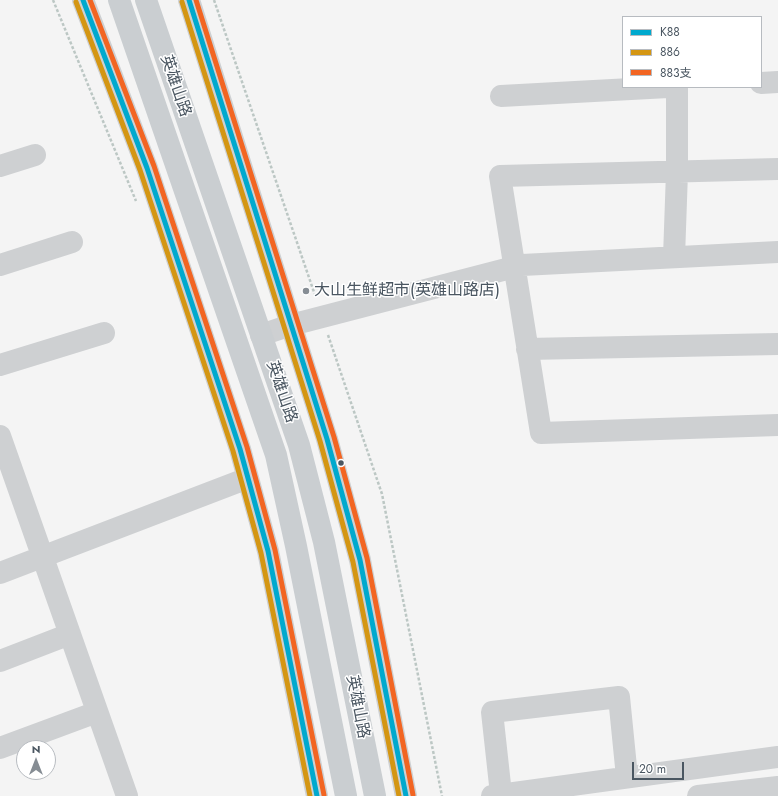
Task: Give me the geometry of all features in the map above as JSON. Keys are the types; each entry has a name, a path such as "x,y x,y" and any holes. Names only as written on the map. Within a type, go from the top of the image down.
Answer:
{"main road":[{"name":"英雄山路","path":"119,0 276,456 296,546 346,796"},
{"name":"英雄山路","path":"146,0 299,445 324,542 375,796"}],"street":[{"path":"83,0 147,168 248,478 268,552 317,796"},
{"path":"189,0 327,439 360,560 406,796"},
{"path":"762,83 778,82"},
{"path":"501,96 649,88"},
{"path":"674,257 677,172 677,88"},
{"path":"0,166 35,155"},
{"path":"778,169 500,176 541,433 778,425"},
{"path":"0,265 72,242"},
{"path":"261,335 291,325 522,265 778,252"},
{"path":"0,365 104,333"},
{"path":"527,349 778,344"},
{"path":"0,436 127,796"},
{"path":"0,572 43,557 248,478"},
{"path":"0,661 70,634"},
{"path":"627,777 619,697 492,712 496,795 778,757"},
{"path":"0,748 97,712"},
{"path":"698,796 778,787"}],"path":[{"path":"54,0 137,204"},
{"path":"214,0 317,302"},
{"path":"327,332 382,494 442,796"}],"transit line":[{"name":"K88","path":"83,0 147,168 240,449 268,551 317,796"},
{"name":"883支","path":"90,0 154,166 247,447 275,550 324,795"},
{"name":"K88","path":"189,0 327,439 360,560 406,796"},
{"name":"883支","path":"196,0 334,437 367,558 413,795"},
{"name":"886","path":"76,2 140,170 233,451 261,553 310,796"},
{"name":"886","path":"182,2 320,441 353,562 399,796"}],"place":[{"name":"大山生鲜超市(英雄山路店)","path":"306,291"}]}
